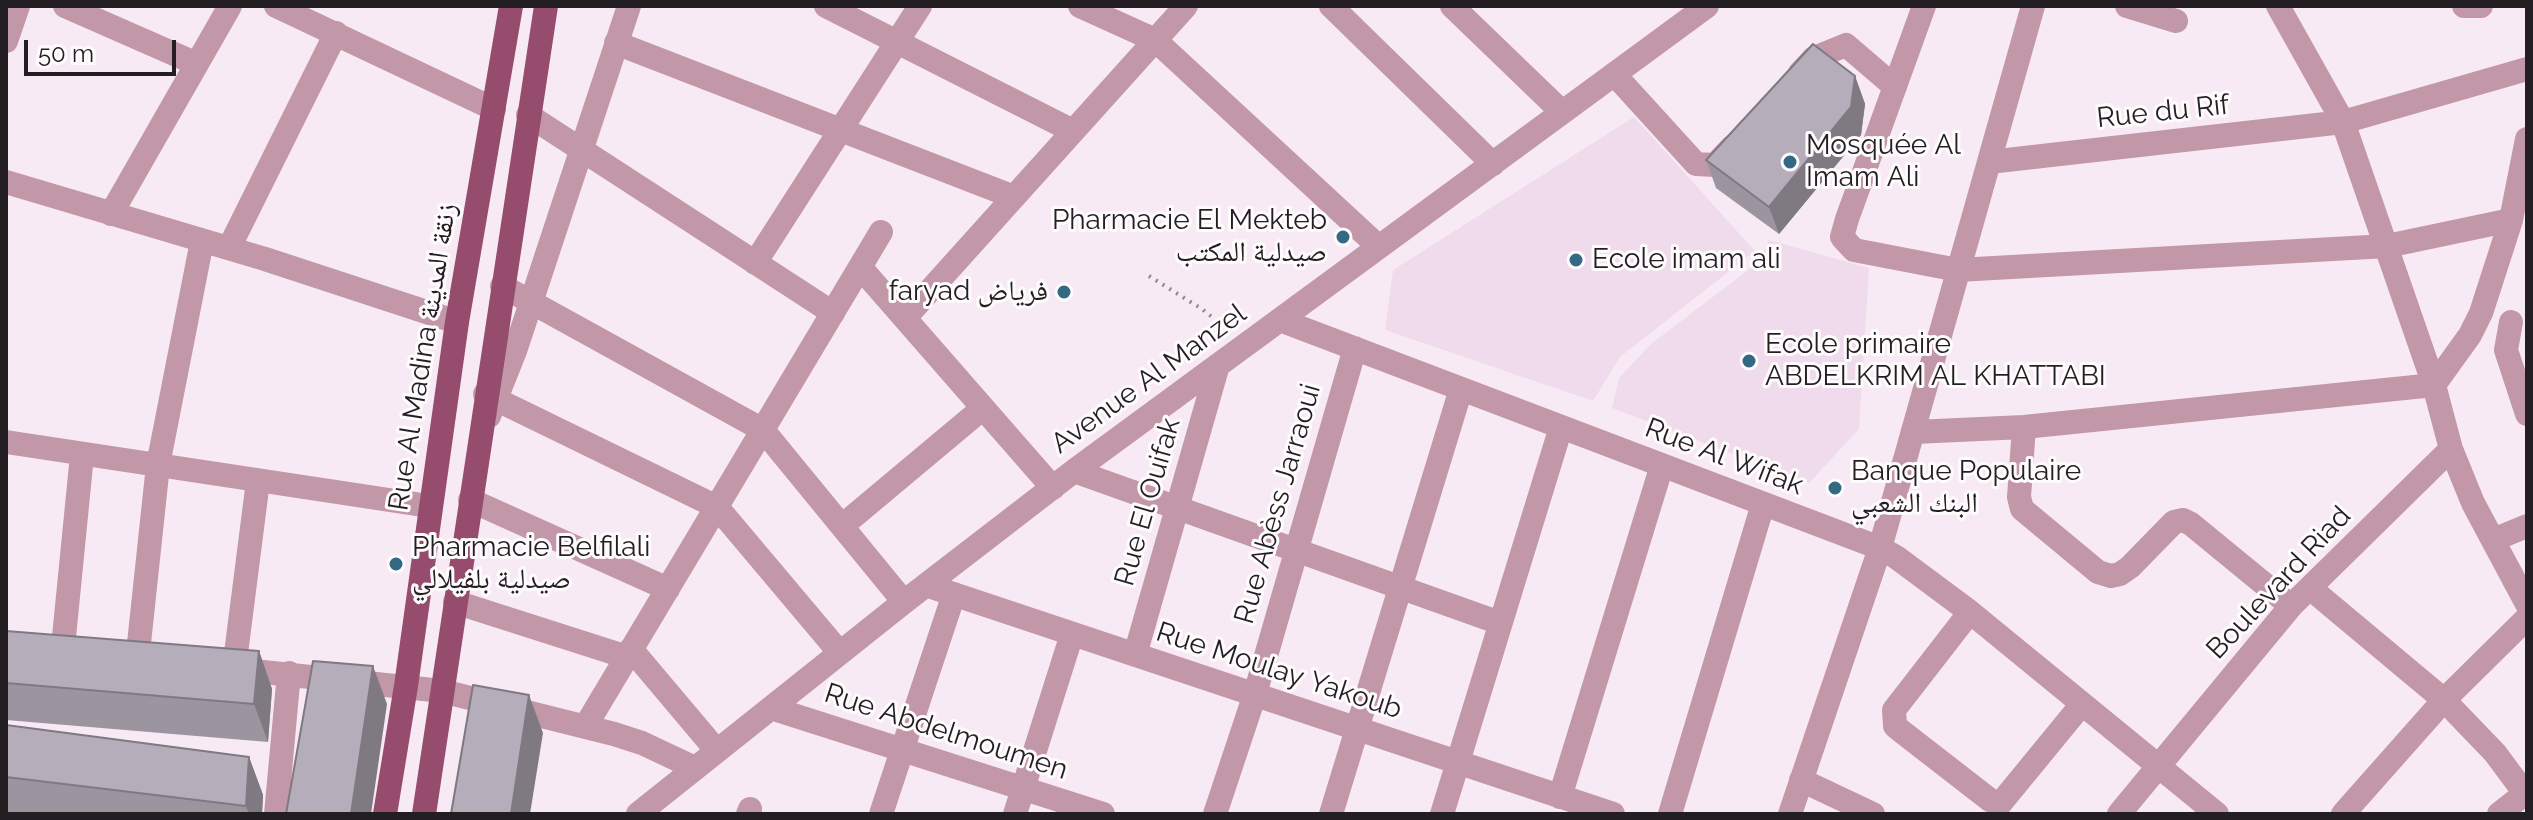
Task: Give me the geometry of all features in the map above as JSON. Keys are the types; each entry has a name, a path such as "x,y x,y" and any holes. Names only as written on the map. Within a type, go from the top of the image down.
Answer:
{"main road":[{"name":"Rue Al Madina زنقة المدينة","path":"385,814 457,322 511,6"},
{"path":"424,814 477,448 491,397 502,286 546,6"}],"street":[{"path":"6,41 18,6"},
{"path":"65,6 197,64"},
{"path":"111,214 230,6"},
{"path":"629,6 531,302 491,397 717,507 840,653"},
{"path":"826,6 1073,131"},
{"path":"755,263 920,6"},
{"path":"1080,6 1155,40 1379,247"},
{"path":"905,318 1186,6"},
{"path":"1331,6 1493,164"},
{"path":"1452,6 1562,112"},
{"name":"Avenue Al Manzel","path":"638,814 1074,471 1707,6"},
{"path":"1924,6 1842,237 1854,250 1958,270 2387,246 2511,220"},
{"path":"1790,814 1880,548 2033,6"},
{"path":"2127,6 2176,21"},
{"path":"2278,6 2343,122 2434,385 2451,449 2473,503 2527,604"},
{"path":"2464,6 2481,6"},
{"path":"291,9 494,109"},
{"path":"229,248 336,33"},
{"path":"616,43 1014,197"},
{"path":"1784,90 1814,58 1846,45 1895,87"},
{"name":"Rue du Rif","path":"1989,162 2343,122 2527,69"},
{"path":"1614,74 1696,164 1715,165 1744,133"},
{"path":"528,115 833,313"},
{"path":"1914,432 2024,427 2434,385 2470,335 2481,313 2511,220 2527,139"},
{"path":"6,182 229,248 457,322"},
{"path":"585,727 881,232"},
{"path":"137,662 158,465 202,241"},
{"path":"860,267 1053,488"},
{"path":"502,286 763,430 904,602"},
{"path":"2481,313 2519,323 2506,350 2527,414"},
{"name":"Rue Al Wifak","path":"1280,320 1880,548 1970,612 2217,814"},
{"name":"Rue Abèss Jarraoui","path":"1215,814 1255,694 1355,348"},
{"name":"Rue El Ouifak","path":"1135,655 1218,365"},
{"path":"1331,814 1461,389"},
{"path":"842,526 983,408"},
{"path":"1442,814 1561,427"},
{"path":"2024,427 2019,497 2022,509 2098,572 2111,576 2120,574 2174,522 2183,520 2291,606"},
{"path":"6,442 429,506"},
{"name":"Boulevard Riad","path":"2119,814 2291,606 2451,449"},
{"path":"62,657 82,455"},
{"path":"1560,797 1662,465"},
{"path":"1074,471 1500,623"},
{"path":"234,669 258,481"},
{"path":"470,500 668,589"},
{"path":"1670,814 1763,504"},
{"path":"2493,540 2527,526"},
{"name":"Rue Moulay Yakoub","path":"926,585 1605,813"},
{"path":"2310,588 2444,700 2495,753 2526,794 2499,814"},
{"path":"881,814 954,594"},
{"path":"455,602 629,653 717,751"},
{"path":"1970,612 1894,710 1895,726 1901,731 1990,800 2000,804 2082,704"},
{"path":"2343,814 2444,700 2527,618"},
{"path":"1015,814 1072,634"},
{"path":"34,655 164,664"},
{"path":"206,667 289,673 442,691 642,743 695,768"},
{"path":"276,814 289,673"},
{"name":"Rue Abdelmoumen","path":"771,708 1088,812"},
{"path":"1801,780 1873,814"}],"path":[{"path":"1149,276 1202,309 1245,345"}],"shaded area":[{"name":"Ecole imam ali","path":"1634,117 1755,251 1620,357 1593,401 1385,330 1393,270"},
{"name":"Ecole primaire ABDELKRIM AL KHATTABI","path":"1769,240 1869,268 1859,429 1809,483 1612,408 1619,378 1651,344 1760,261"}],"building":[{"path":"1813,44 1855,76 1851,107 1769,207 1706,160"},
{"path":"6,631 259,651 254,704 6,683"},
{"path":"313,661 373,666 351,814 286,814"},
{"path":"473,685 529,695 511,814 451,814"},
{"path":"6,725 249,757 246,806 6,777"}],"place":[{"name":"Mosquée Al Imam Ali","path":"1790,162"},
{"name":"Pharmacie El Mekteb صيدلية المكتب","path":"1343,237"},
{"name":"Ecole imam ali","path":"1576,260"},
{"name":"faryad فرياض","path":"1064,292"},
{"name":"Ecole primaire ABDELKRIM AL KHATTABI","path":"1749,361"},
{"name":"Banque Populaire البنك الشعبي","path":"1835,488"},
{"name":"Pharmacie Belfilali صيدلية بلفيلالي","path":"396,564"}]}
